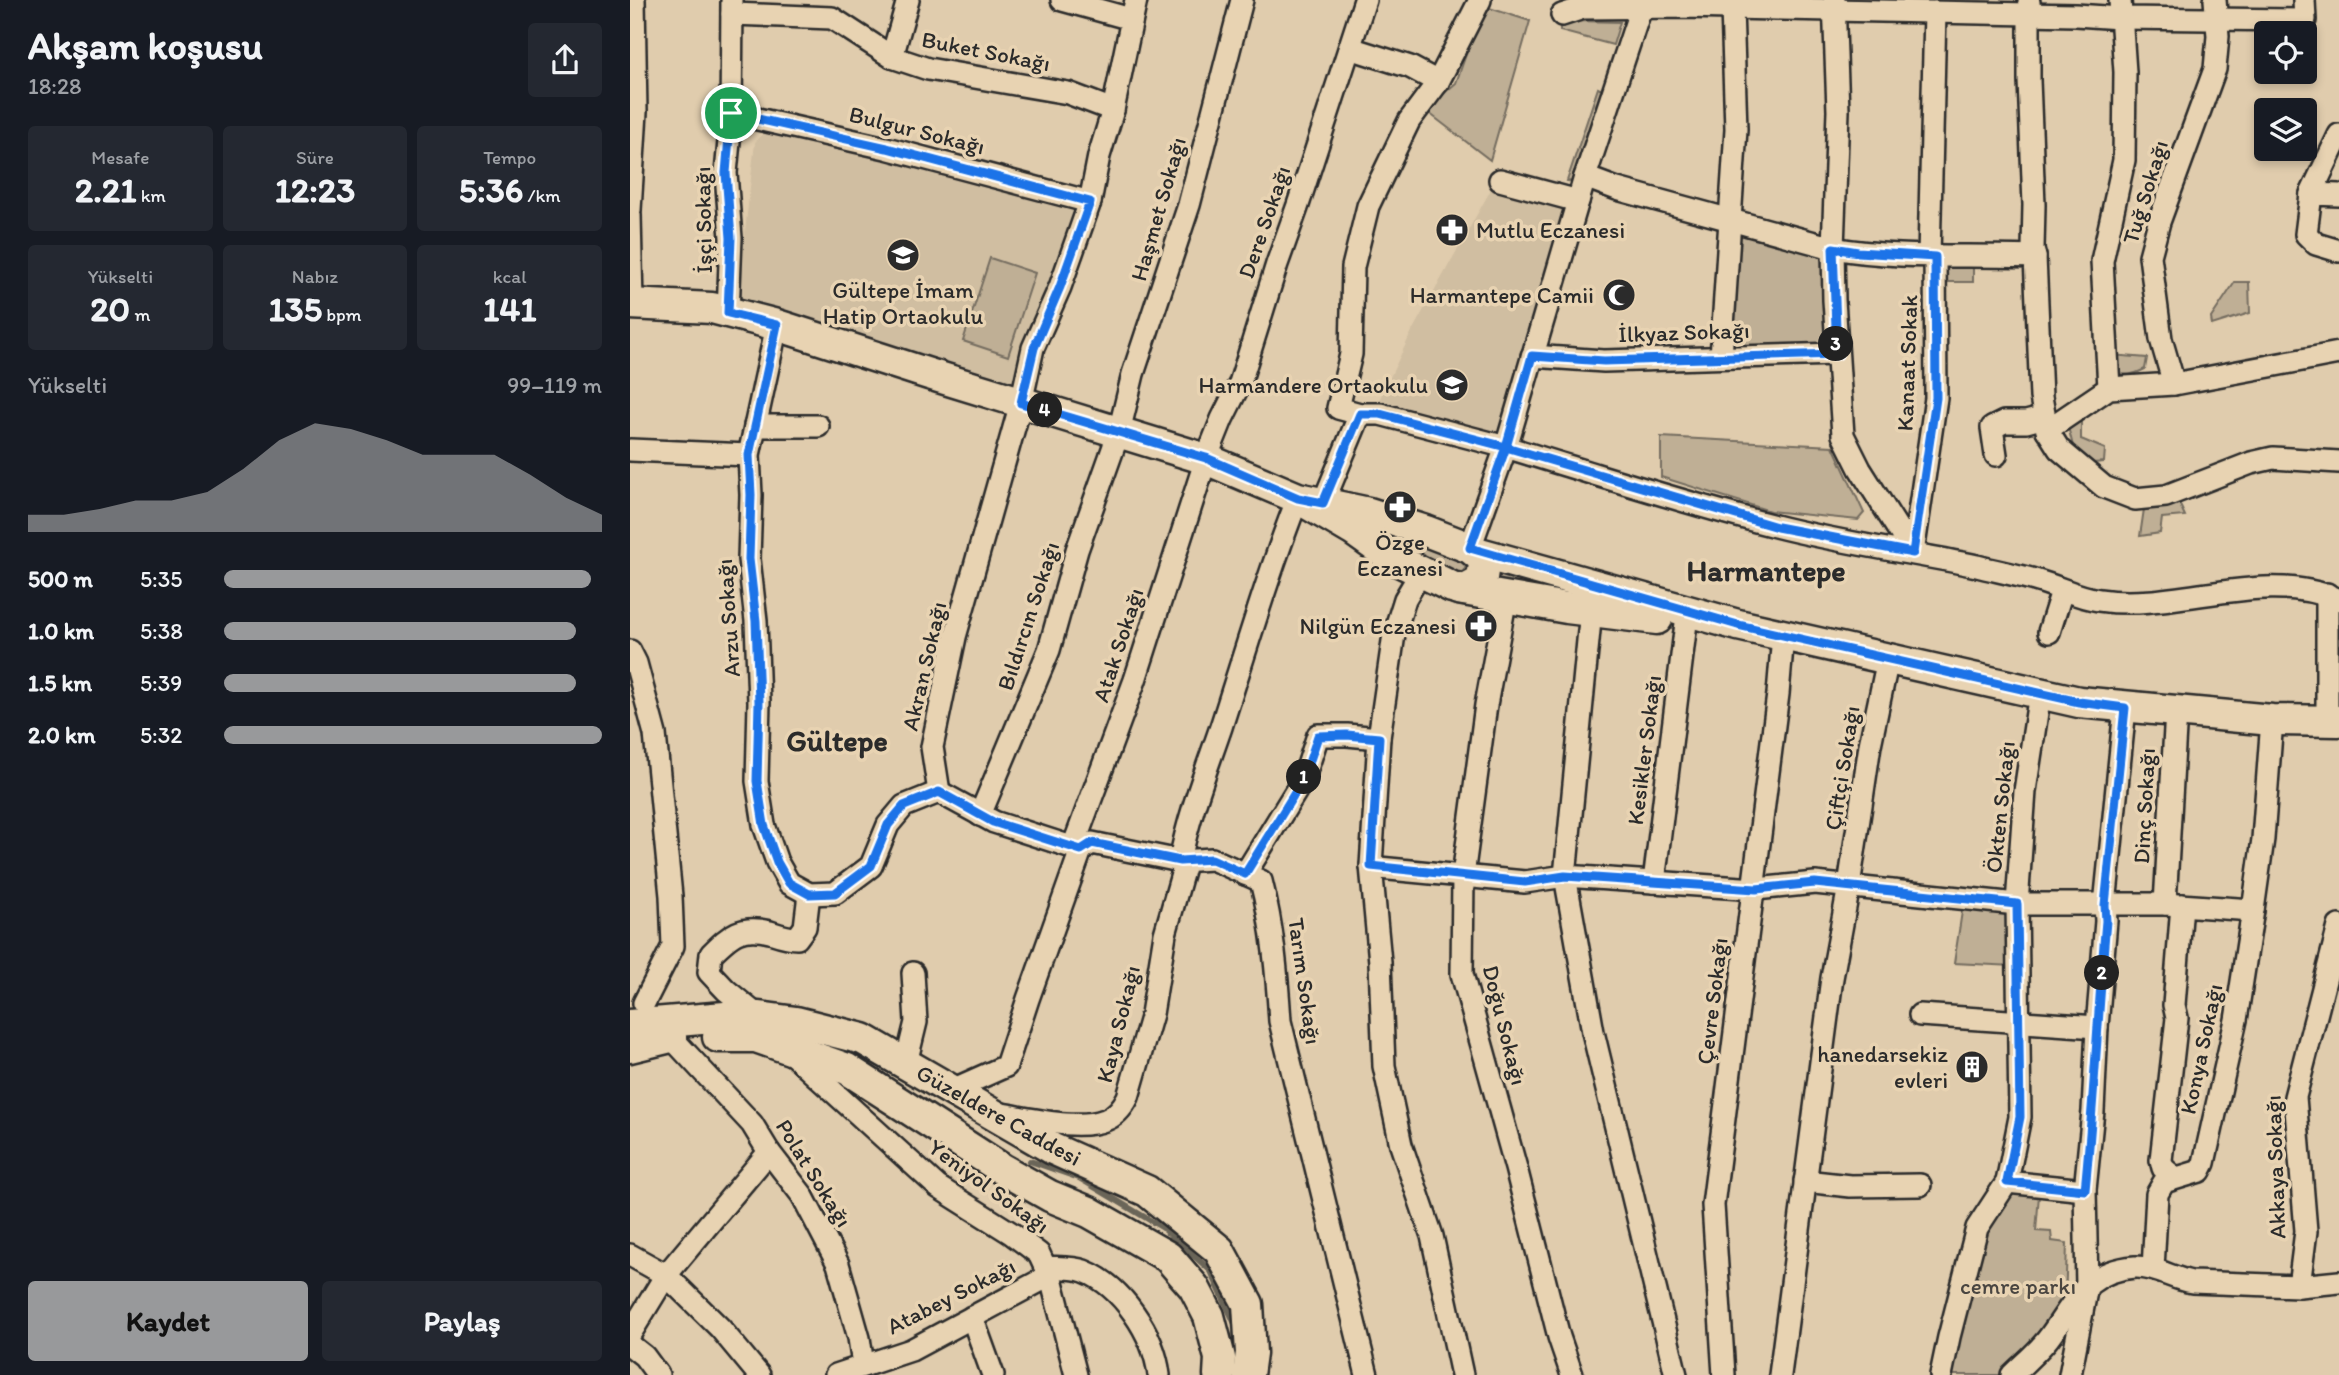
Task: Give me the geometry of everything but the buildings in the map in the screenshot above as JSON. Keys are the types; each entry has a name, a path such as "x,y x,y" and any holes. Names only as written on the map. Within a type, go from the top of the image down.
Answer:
{"main road":[{"path":"631,304 712,309 777,325 1021,403 1206,458 1310,501 1415,570 1458,589 1567,608 1686,624 1738,625"},
{"path":"1310,501 1369,513 1426,531 1473,550 1738,625 2079,702 2272,720 2333,721"},
{"path":"1415,570 1404,554 1408,540 1419,532 1426,531"},
{"path":"1458,589 1472,587 1482,578 1484,564 1473,550"},
{"name":"Güzeldere Caddesi","path":"635,1010 759,1017 796,1022 863,1039 1053,1149 1147,1191 1219,1250 1248,1304 1251,1353 1248,1375"},
{"name":"Güzeldere Caddesi","path":"630,1036 756,1037 846,1069 1014,1176 1050,1196 1089,1212 1168,1257 1195,1287 1209,1316 1220,1358 1219,1375"},
{"path":"630,1047 671,1037"}],"street":[{"path":"631,304 630,213 636,112 634,0"},
{"path":"892,57 908,0"},
{"path":"1062,0 1133,10"},
{"name":"Haşmet Sokağı","path":"1119,432 1133,374 1189,205 1242,0"},
{"name":"Dere Sokağı","path":"1206,458 1240,383 1365,0"},
{"path":"1480,0 1438,82 1409,121 1368,206 1351,284 1351,354 1338,408 1360,414 1380,414 1506,447 1777,527 2040,581 2062,591 2094,600 2117,603 2287,588 2333,597 2333,721"},
{"path":"1562,15 1583,8 1834,5 2029,7 2076,15 2120,9 2216,10 2305,20 2304,0"},
{"path":"1834,5 1838,111 1833,248 1839,397 1845,443 1913,553"},
{"path":"1721,357 1735,129 1735,6"},
{"name":"Buket Sokağı","path":"732,7 834,9 892,57 928,69 1068,93 1113,110"},
{"name":"İşçi Sokağı","path":"728,313 731,238 726,173 731,113 732,7"},
{"path":"2029,7 2033,249 2041,397 2046,424 2059,449 2104,487 2135,499 2166,496 2251,463 2273,458 2339,462"},
{"path":"1473,550 1585,177 1641,8"},
{"name":"Kanaat Sokak","path":"1913,553 1936,398 1930,8"},
{"path":"2109,388 2102,261 2124,160 2125,72 2120,9"},
{"name":"Akran Sokağı","path":"939,792 932,747 955,637 1034,348 1060,287 1090,202 1099,156 1113,110 1133,10"},
{"name":"Tuğ Sokağı","path":"2174,384 2161,339 2150,256 2159,222 2215,69 2218,53 2216,10"},
{"path":"1350,48 1410,67 1438,82"},
{"name":"Bulgur Sokağı","path":"731,113 887,148 1090,202"},
{"path":"2339,135 2311,194 2306,234 2316,244 2339,251"},
{"path":"1585,177 1617,189 1833,248 1932,256 2035,257"},
{"path":"1500,180 1578,201"},
{"path":"2311,194 2339,195"},
{"name":"Arzu Sokağı","path":"777,325 749,455 749,559 756,621 759,702 757,781 764,825 777,862 789,883 809,894"},
{"path":"1996,455 1992,428 2004,422 2046,424 2109,388 2174,384 2339,353"},
{"name":"İlkyaz Sokağı","path":"1532,356 1604,361 1837,354"},
{"name":"Kaya Sokağı","path":"991,1113 1082,1124 1105,1120 1121,1110 1128,1097 1152,1014 1165,934 1197,794 1269,572 1360,414"},
{"path":"755,426 818,426"},
{"name":"Bıldırcın Sokağı","path":"980,815 1049,650 1081,539 1119,432"},
{"path":"630,450 749,455"},
{"name":"Atak Sokağı","path":"952,1090 1006,1066 1206,458"},
{"path":"1415,570 1394,634 1379,738 1371,866 1380,962 1384,1066 1401,1145 1432,1236 1462,1375"},
{"path":"2049,632 2062,591"},
{"name":"Doğu Sokağı","path":"1506,597 1486,705 1463,876 1462,974 1559,1337 1572,1375"},
{"path":"1591,610 1565,876 1593,1032 1676,1375"},
{"name":"Kesikler Sokağı","path":"1654,882 1686,624"},
{"name":"Çevre Sokağı","path":"1724,1375 1713,1205 1778,694 1783,635"},
{"path":"630,651 655,734 671,896 673,946 635,1010"},
{"name":"Çiftçi Sokağı","path":"1780,1375 1832,978 1870,745 1888,659"},
{"name":"Ökten Sokağı","path":"1941,1375 1978,1228 2007,1182 2020,1117 2017,904 2025,790 2040,693"},
{"path":"2070,1375 2087,1286 2085,1190 2093,1111 2105,905 2125,708"},
{"name":"Dinç Sokağı","path":"2174,1177 2163,1168 2161,1160 2178,1018 2174,1005 2173,904 2176,710"},
{"path":"1371,866 1525,882 1565,876 1752,889 1815,883 2017,904 2173,904 2253,910 2263,839 2272,720"},
{"path":"1245,874 1304,778 1318,736 1379,738"},
{"path":"759,1017 709,972 710,954 727,937 742,929 797,938 805,927 809,894 835,893 853,881 871,866 888,825 904,806 939,792"},
{"name":"Tarım Sokağı","path":"939,792 993,822 1077,849 1092,843 1183,860 1212,859 1261,881 1269,912 1280,1021 1367,1375"},
{"name":"Konya Sokağı","path":"2174,1177 2200,1171 2204,1163 2236,1020 2253,910"},
{"name":"Akkaya Sokağı","path":"2299,1286 2306,1231 2295,1097 2339,926"},
{"path":"905,1063 916,1022 913,973"},
{"path":"1920,1015 2097,1027"},
{"name":"Polat Sokağı","path":"671,1037 752,1124 769,1152 802,1195 838,1264 859,1338 863,1365"},
{"name":"Yeniyol Sokağı","path":"782,1046 939,1187 1039,1254 1047,1272 1076,1375"},
{"path":"630,1334 666,1275 769,1152"},
{"path":"2153,1269 2157,1194 2164,1182 2174,1177"},
{"path":"1805,1181 1850,1186 1920,1185"},
{"path":"2007,1182 2085,1190"},
{"path":"630,1255 666,1275 720,1328 760,1375"},
{"path":"2012,1375 2049,1337 2076,1295 2106,1273 2136,1267 2153,1269 2178,1280 2192,1282 2299,1286 2339,1282"},
{"path":"1047,1272 1081,1270 1106,1282 1142,1326 1157,1359 1159,1375"},
{"name":"Atabey Sokağı","path":"836,1375 911,1350 1047,1272"},
{"path":"972,1317 993,1375"},
{"path":"635,1355 658,1375"}],"shaded area":[{"name":"Gültepe İmam Hatip Ortaokulu","path":"769,129 1080,207 1017,392 737,304 755,142"},
{"path":"1494,184 1571,205 1501,439 1375,409 1412,331"}],"green space":[{"path":"1483,6 1530,21 1490,160 1425,110 1456,83"},
{"path":"1576,21 1620,22 1613,45 1560,31 1560,26"},
{"path":"1598,88 1604,91 1574,182 1567,181"},
{"path":"1724,229 1825,251 1828,349 1719,348"},
{"path":"990,258 1035,273 1008,356 963,341"},
{"path":"1946,265 1973,265 1973,282 1946,282"},
{"path":"2235,282 2249,282 2250,313 2212,325 2211,318"},
{"path":"2111,355 2147,358 2145,369 2129,374 2113,371"},
{"path":"2081,418 2081,439 2105,449 2104,462 2093,463 2073,446 2068,427"},
{"path":"1661,437 1833,446 1864,513 1858,520 1770,511 1661,477"},
{"path":"2179,503 2185,516 2162,518 2160,533 2140,536 2144,509 2163,508"},
{"path":"1425,543 1460,554 1466,563 1465,569 1457,577 1416,556 1420,546"},
{"path":"1489,566 1570,593 1485,581"},
{"path":"1963,905 2012,909 2014,966 1954,963"},
{"name":"cemre parkı","path":"2010,1188 2039,1195 2036,1231 2051,1232 2052,1241 2067,1243 2065,1306 2002,1375 1948,1375 1984,1229"}],"waterway":[{"path":"1030,1161 1079,1178 1163,1228 1211,1271 1236,1326"}],"place":[{"name":"Mutlu Eczanesi","path":"1452,230"},
{"name":"Gültepe İmam Hatip Ortaokulu","path":"903,255"},
{"name":"Harmantepe Camii","path":"1619,295"},
{"name":"Harmandere Ortaokulu","path":"1452,385"},
{"name":"Özge Eczanesi","path":"1400,507"},
{"name":"Nilgün Eczanesi","path":"1481,626"},
{"name":"hanedarsekiz evleri","path":"1972,1067"}],"district":[{"name":"Harmantepe","path":"1766,570"},
{"name":"Gültepe","path":"837,740"}],"route":[{"path":"731,113 726,173 731,238 728,313 777,325 749,455 749,559 756,621 759,702 757,781 764,825 777,862 789,883 809,894 835,893 871,866 888,825 904,806 939,792 993,822 1081,850 1092,843 1180,861 1212,859 1245,874 1304,778 1318,736 1379,738 1371,866 1525,882 1565,876 1756,889 1815,883 2017,904 2020,1117 2007,1182 2085,1190 2093,1111 2105,905 2125,708 2079,702 1738,625 1476,552 1470,548 1506,447 1532,356 1604,361 1837,354 1833,248 1935,257 1936,398 1913,553 1777,527 1506,447 1380,414 1360,414 1323,503 1298,498 1206,458 1021,403 1034,348 1060,287 1090,202 887,148 731,113"}]}
